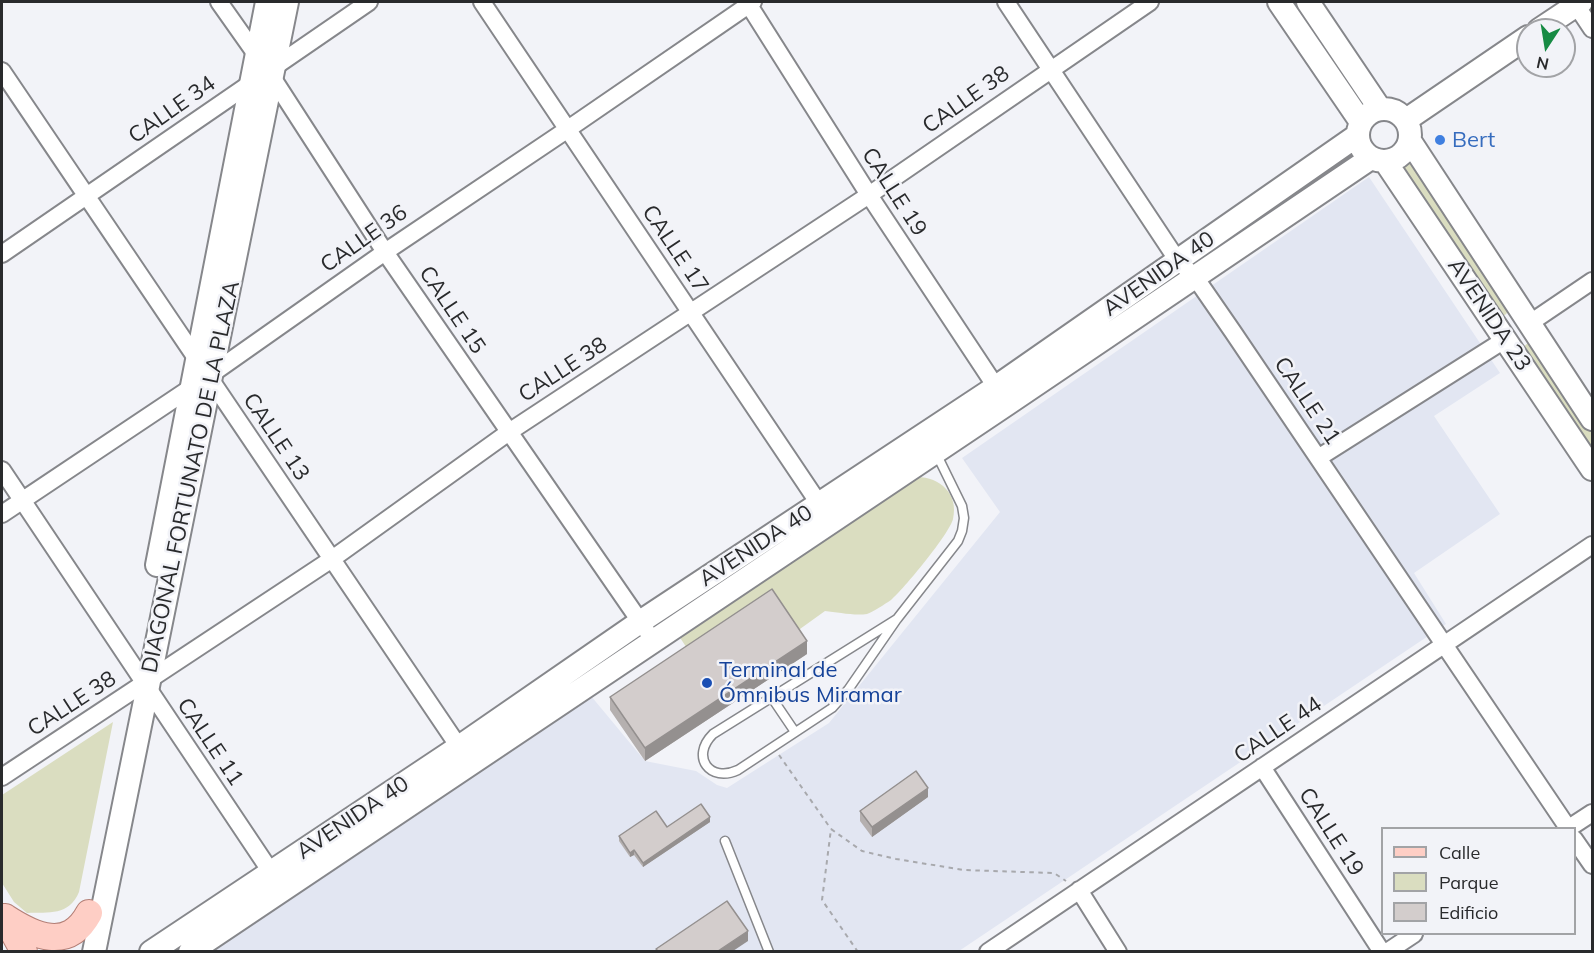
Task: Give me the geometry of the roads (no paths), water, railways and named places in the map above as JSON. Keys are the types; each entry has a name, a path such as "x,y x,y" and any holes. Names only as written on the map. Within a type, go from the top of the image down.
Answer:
{"main road":[{"name":"DIAGONAL FORTUNATO DE LA PLAZA","path":"264,70 267,2"},
{"name":"DIAGONAL FORTUNATO DE LA PLAZA","path":"94,951 142,683 264,70 287,2"},
{"path":"1279,2 1360,128 1361,148 1378,159"},
{"path":"1308,2 1380,109 1395,111 1408,131"},
{"path":"1555,18 1577,2"},
{"name":"AVENIDA 40","path":"151,951 277,881 458,772 653,641 826,513 1002,395 1195,277 1378,159 1401,155 1408,131 1516,46"},
{"name":"AVENIDA 40","path":"1002,395 1178,261 1360,128 1373,111 1380,109"},
{"name":"AVENIDA 23","path":"1408,131 1593,419"},
{"name":"AVENIDA 23","path":"1378,159 1506,339 1593,469"},
{"path":"1506,339 1530,323"},
{"name":"AVENIDA 40","path":"190,951 277,881 459,747 640,622 826,513"},
{"name":"DIAGONAL FORTUNATO DE LA PLAZA","path":"81,951 142,683"},
{"path":"3,915 33,933 55,936 78,930 89,913"},
{"path":"3,915 24,951"},
{"path":"3,915 33,951"}],"street":[{"name":"CALLE 15","path":"219,2 385,252 653,641"},
{"name":"CALLE 34","path":"2,254 87,197 264,70 369,2"},
{"name":"CALLE 17","path":"482,2 826,513"},
{"name":"CALLE 36","path":"2,514 568,129 749,2"},
{"name":"CALLE 19","path":"749,2 869,195 1002,395"},
{"name":"CALLE 21","path":"1006,2 1178,261 1195,277 1567,827"},
{"name":"CALLE 38","path":"2,777 332,559 509,432 692,314 1150,2"},
{"path":"1577,2 1593,29"},
{"name":"CALLE 13","path":"2,71 204,376 332,559 459,747"},
{"path":"1530,323 1593,281"},
{"path":"1318,458 1506,339"},
{"name":"CALLE 11","path":"2,470 142,683 277,881"},
{"name":"CALLE 44","path":"988,951 1593,545"},
{"path":"458,772 459,747"},
{"name":"CALLE 19","path":"1262,767 1382,951"},
{"path":"1570,827 1593,813"},
{"path":"1576,840 1593,865"},
{"path":"1079,890 1118,951"},
{"path":"1387,951 1411,935"}],"lane":[{"path":"897,619 713,734 706,741 702,758 705,765 712,771 722,774 733,773 832,708 848,690 897,619 952,550 962,531 964,519 962,506 931,443"},
{"path":"772,698 795,732"},
{"path":"724,842 769,951"}],"place":[{"name":"Bert","path":"1440,140"},
{"name":"Terminal de Ómnibus Miramar","path":"707,683"}]}
